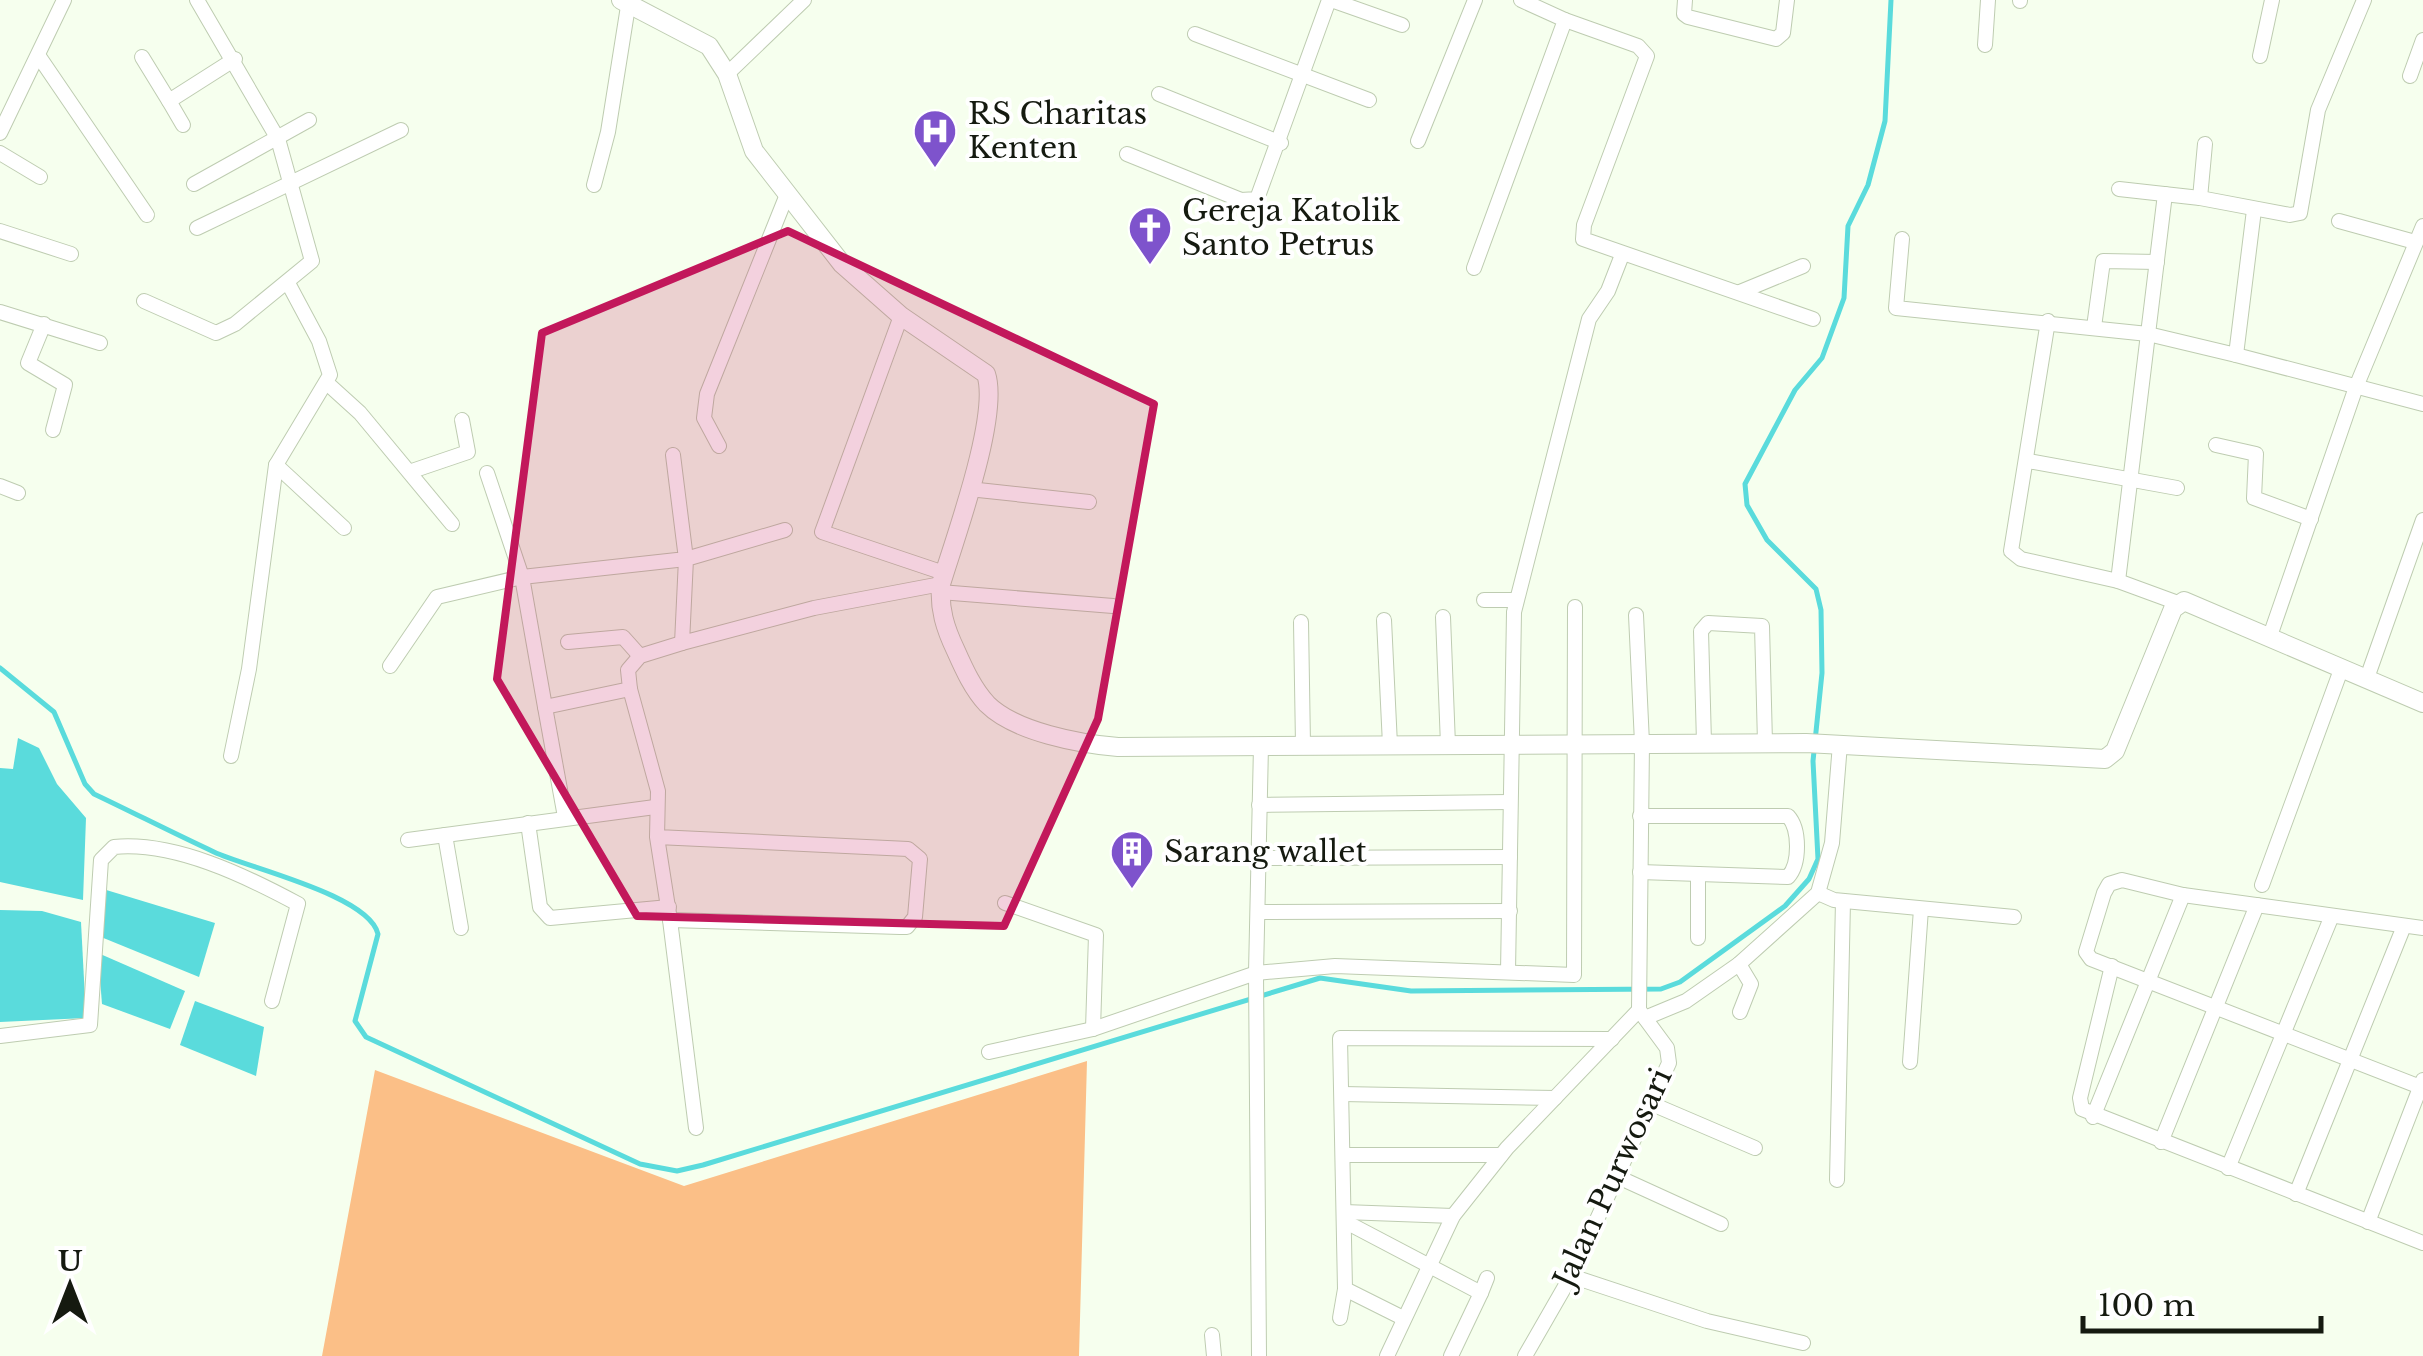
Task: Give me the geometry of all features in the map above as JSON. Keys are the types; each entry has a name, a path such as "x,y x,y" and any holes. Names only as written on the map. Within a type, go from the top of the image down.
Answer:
{"street":[{"path":"0,133 40,58 64,0"},
{"path":"144,300 216,333 288,283 312,260 278,139 235,59 197,0"},
{"path":"727,74 804,0"},
{"path":"1127,154 1252,201 1262,194 1330,0 1402,25"},
{"path":"1418,141 1457,53 1475,0"},
{"path":"1521,0 1638,46 1647,56 1582,233 1587,242 1813,318"},
{"path":"1686,0 1688,17 1776,39 1782,36 1788,0"},
{"path":"1986,45 1988,0"},
{"path":"2260,56 2272,0"},
{"path":"2119,189 2200,198 2290,215 2302,211 2318,110 2364,0"},
{"path":"594,185 614,96 626,1 709,46 727,74 748,139 786,197 842,264 902,316 983,368 990,396 942,583 944,622 982,699 1009,719 1105,746 1764,742 2105,759 2115,752 2178,603"},
{"path":"1474,268 1557,12"},
{"path":"1196,34 1369,100"},
{"path":"2410,76 2423,40"},
{"path":"142,57 183,125"},
{"path":"40,58 146,215"},
{"path":"169,101 235,59"},
{"path":"1159,94 1281,143"},
{"path":"194,184 309,120"},
{"path":"197,228 401,130"},
{"path":"2200,198 2204,144"},
{"path":"0,154 40,177"},
{"path":"2118,580 2165,194"},
{"path":"719,446 704,418 708,394 786,197"},
{"path":"2236,355 2254,210"},
{"path":"2339,222 2415,242"},
{"path":"2270,636 2356,387 2423,226"},
{"path":"0,230 71,254"},
{"path":"1902,238 1896,308 2148,334 2423,404"},
{"path":"1508,972 1516,600 1589,319 1608,291 1622,255"},
{"path":"2094,327 2104,261 2157,262"},
{"path":"1740,292 1803,266"},
{"path":"231,756 249,669 276,465 289,436 328,384 328,366 319,341 288,283"},
{"path":"0,312 100,342"},
{"path":"902,316 822,532 942,583 1113,606"},
{"path":"2048,322 2028,461 2010,540 2013,555 2118,580 2178,603 2192,601 2423,703"},
{"path":"44,324 28,363 65,386 52,430"},
{"path":"328,384 360,412 412,470 452,524"},
{"path":"412,470 468,452 462,420"},
{"path":"2216,445 2256,454 2254,498 2311,520"},
{"path":"674,455 686,559 682,643"},
{"path":"2028,461 2177,488"},
{"path":"276,465 344,528"},
{"path":"487,473 522,577 565,817"},
{"path":"0,486 18,492"},
{"path":"969,489 1089,502"},
{"path":"2367,678 2423,520"},
{"path":"390,666 436,597 522,577 686,559 786,530"},
{"path":"696,1128 658,836 658,792 628,670 640,656 682,643 814,608 942,583"},
{"path":"1484,600 1516,600"},
{"path":"989,1052 1093,1029 1256,978 1334,966 1574,975 1575,608"},
{"path":"1636,614 1642,743 1641,1010"},
{"path":"1442,617 1448,745"},
{"path":"1384,620 1390,745"},
{"path":"1301,622 1303,745"},
{"path":"1704,743 1702,626 1761,624 1764,742"},
{"path":"568,642 623,637 640,656"},
{"path":"2262,885 2342,667"},
{"path":"545,707 630,689"},
{"path":"1387,1356 1452,1216 1502,1155 1641,1010 1686,1001 1739,964 1811,878 1832,842 1837,744"},
{"path":"1260,746 1256,978 1260,1356"},
{"path":"1259,805 1510,802"},
{"path":"408,840 655,807"},
{"path":"1640,816 1788,816 1795,824 1811,878"},
{"path":"528,822 540,907 550,918 669,914 907,927 914,917 920,859 908,849 658,836"},
{"path":"445,835 461,928"},
{"path":"0,1036 83,1027 92,1020 101,860 114,847 155,847 265,886 298,904 272,1001"},
{"path":"1258,858 1510,857"},
{"path":"1640,872 1811,878 1843,901 2014,917"},
{"path":"1698,874 1698,938"},
{"path":"2368,1222 2422,1085 2091,959 2086,952 2109,884 2122,880 2183,895 2423,928"},
{"path":"2094,1117 2183,895"},
{"path":"1837,1180 1843,901"},
{"path":"1006,903 1096,935 1093,1029"},
{"path":"2161,1142 2257,904"},
{"path":"1910,1062 1921,909"},
{"path":"1258,912 1510,911"},
{"path":"2228,1168 2332,918"},
{"path":"2296,1194 2404,926"},
{"path":"1739,964 1751,984 1740,1012"},
{"path":"2112,966 2080,1098 2082,1108 2094,1117 2423,1243"},
{"name":"Jalan Purwosari","path":"1525,1356 1571,1276 1669,1063 1667,1048 1641,1010"},
{"path":"1340,1318 1345,1289 1343,1035 1612,1039"},
{"path":"1342,1094 1556,1098"},
{"path":"1652,1104 1754,1148"},
{"path":"1343,1155 1502,1155"},
{"path":"1618,1177 1721,1224"},
{"path":"1344,1216 1452,1216"},
{"path":"1344,1216 1481,1293"},
{"path":"1571,1276 1707,1321 1804,1344"},
{"path":"1452,1356 1488,1278"},
{"path":"1345,1289 1403,1318"},
{"path":"1212,1335 1214,1356"}],"highlighted area":[{"path":"788,231 1154,404 1098,719 1004,926 637,916 497,679 542,333"}],"shaded area":[{"path":"1087,1061 1079,1356 322,1356 375,1070 684,1186"}],"water":[{"path":"18,738 39,748 57,784 86,818 83,900 0,882 0,768 13,769"},
{"path":"103,889 215,923 199,977 101,937"},
{"path":"0,910 42,911 81,922 86,1018 0,1022"},
{"path":"98,953 185,991 170,1029 102,1004"},
{"path":"195,1001 264,1027 256,1076 180,1045"}],"waterway":[{"path":"0,668 54,712 85,784 94,794 214,852 331,895 370,920 378,934 355,1021 366,1037 640,1164 677,1171 703,1165 1320,978 1411,991 1661,989 1680,982 1785,906 1809,879 1818,859 1813,761 1822,673 1821,610 1816,589 1767,540 1747,505 1745,484 1795,390 1822,358 1844,298 1848,226 1868,185 1885,121 1891,0"}],"place":[{"name":"RS Charitas Kenten","path":"935,169"},
{"name":"Gereja Katolik Santo Petrus","path":"1150,266"},
{"name":"Sarang wallet","path":"1132,890"}]}
